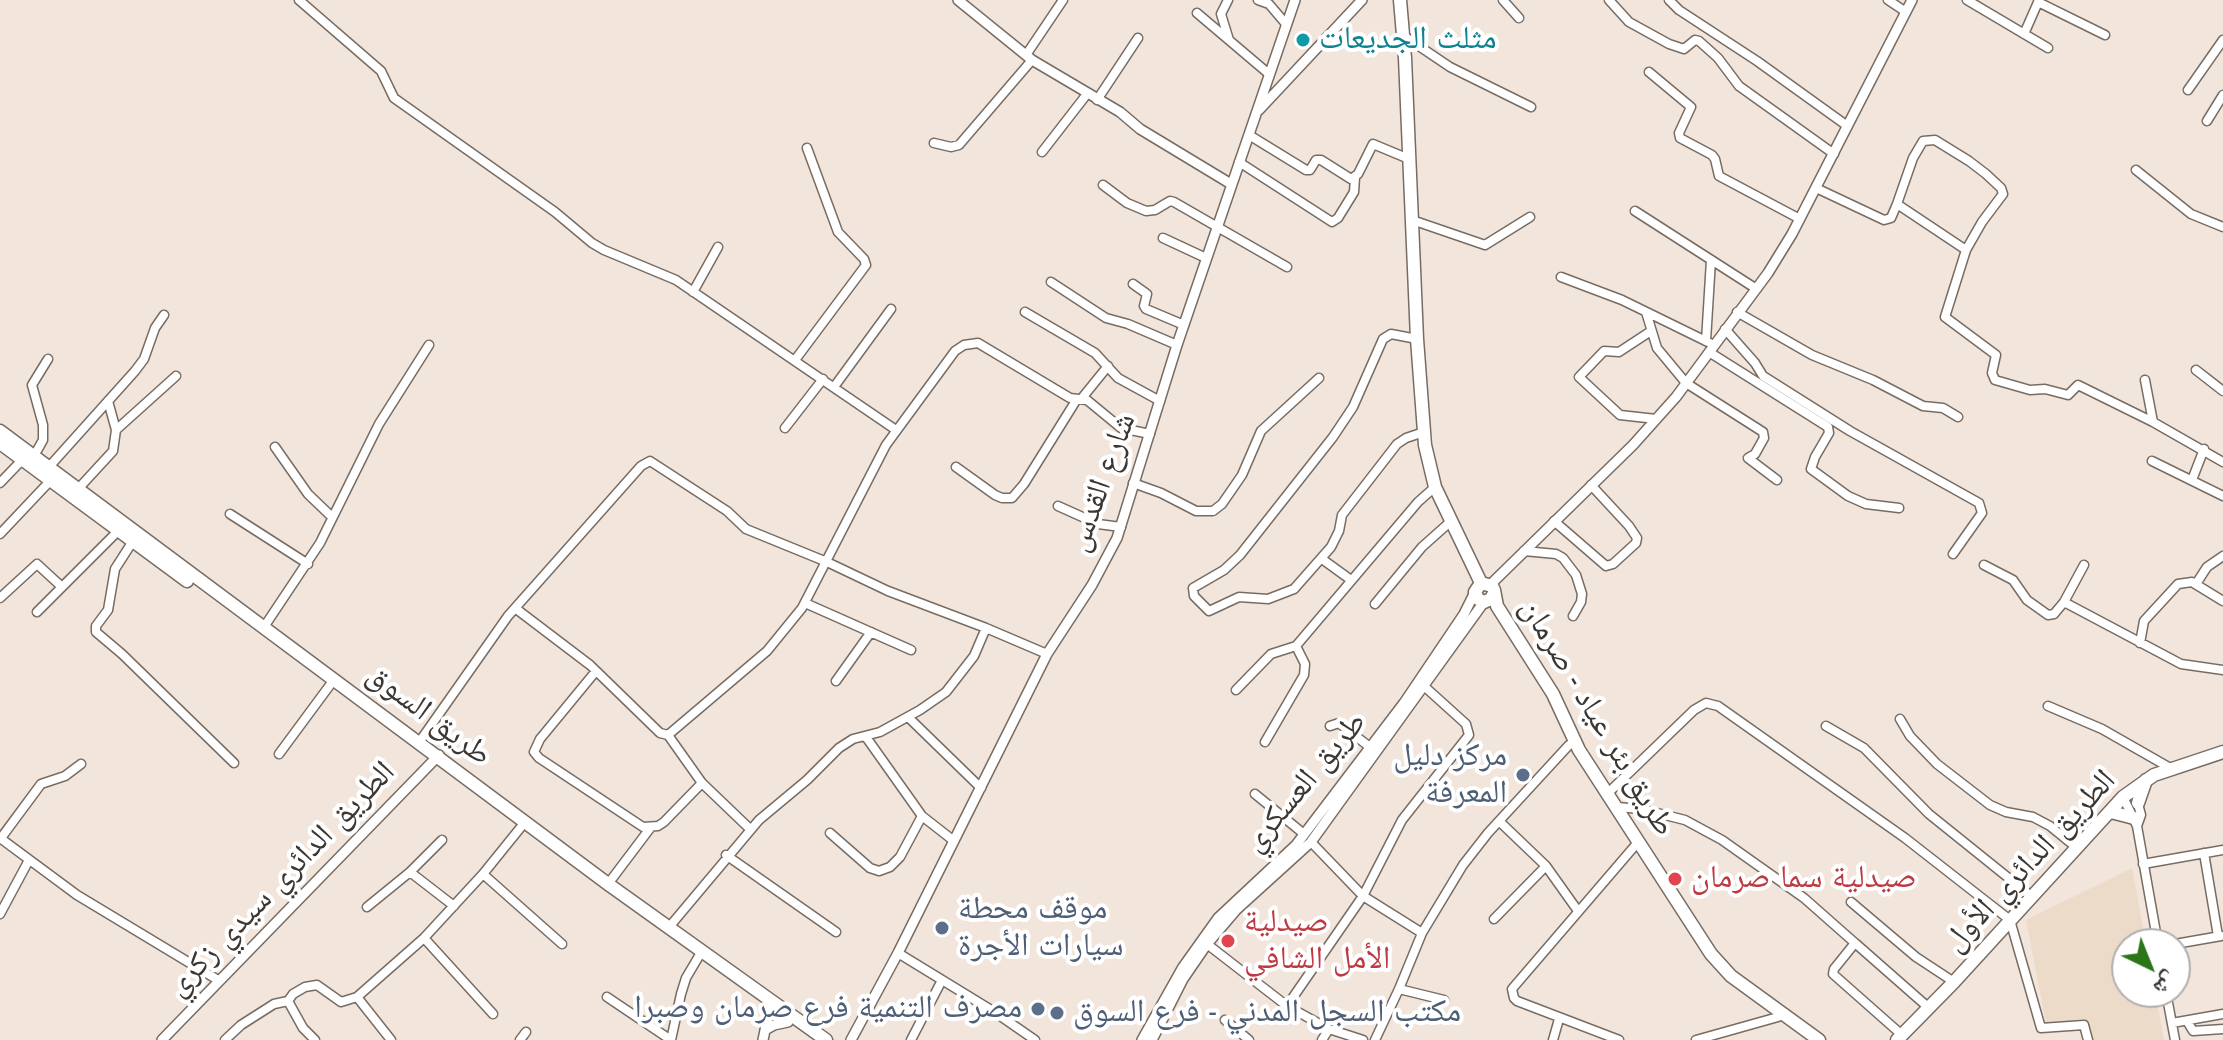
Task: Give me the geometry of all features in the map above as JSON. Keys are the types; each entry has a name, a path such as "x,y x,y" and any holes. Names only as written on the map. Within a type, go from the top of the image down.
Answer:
{"main road":[{"name":"طريق بئر عياد - صرمان","path":"1400,2 1407,38 1405,58"},
{"name":"طريق بئر عياد - صرمان","path":"1400,2 1417,339 1424,432 1435,487 1485,591 1546,697 1569,745 1718,962 1737,980 1819,1040"},
{"name":"طريق السوق","path":"0,431 28,458"},
{"name":"طريق السوق","path":"0,443 28,458 133,541 330,685 826,1040"},
{"name":"طريق السوق","path":"50,474 78,489 420,741 436,758 603,890 813,1040"},
{"name":"طريق بئر عياد - صرمان","path":"1485,591 1553,694 1574,740 1717,970 1809,1040"},
{"name":"الطريق الدائري الأول","path":"1899,1038 2127,794 2146,780 2223,752"},
{"path":"2138,803 2146,780"},
{"path":"2111,812 2136,822"}],"street":[{"path":"299,0 381,71 394,98 604,250 676,280 896,430"},
{"path":"958,0 970,4 1029,57 1231,184"},
{"path":"934,143 951,147 959,145 1029,57 1063,0"},
{"path":"1228,0 1221,14 1230,41"},
{"path":"1258,0 1269,4 1286,24"},
{"name":"شارع القدس","path":"851,1040 898,953 1047,654 1092,585 1121,527 1177,345 1295,0"},
{"path":"1503,0 1519,18"},
{"path":"1609,0 1629,22 1669,44 1684,49 1695,40 1699,41 1718,58 1739,86 1834,154"},
{"path":"1669,0 1846,125"},
{"path":"1888,0 1906,12"},
{"path":"1485,591 1656,419 1781,254 1912,0"},
{"path":"1967,0 2048,48"},
{"path":"2024,34 2039,1 2105,35"},
{"path":"1257,112 1362,2"},
{"path":"1197,13 1269,74"},
{"path":"1097,100 1138,38"},
{"path":"1407,38 1450,67 1531,107"},
{"path":"2188,90 2223,40"},
{"path":"1649,72 1690,105 1692,110 1679,133 1680,138 1712,155 1719,176 1800,219"},
{"path":"1042,152 1087,94"},
{"path":"2207,121 2223,95"},
{"path":"1249,135 1307,170 1316,160 1321,160 1348,178 1355,178"},
{"path":"1816,188 1884,220 1891,218 1913,158 1923,141 1935,140 1969,161 2001,188 2003,194 1966,250 1945,317 1996,355 1992,373 1995,380 2063,395 2071,394 2078,385 2204,449 2223,462"},
{"path":"1239,162 1332,222 1338,218 1354,192 1355,178 1373,144 1409,159"},
{"path":"795,360 866,265 838,232 807,148"},
{"path":"2136,170 2191,214 2223,227"},
{"path":"1103,185 1137,208 1155,210 1170,201 1174,202 1287,267"},
{"path":"1897,204 1966,250"},
{"path":"1635,211 1755,288"},
{"path":"1412,220 1485,245 1530,217"},
{"path":"1163,238 1206,258"},
{"path":"693,292 718,247"},
{"path":"1709,346 1711,260"},
{"path":"1561,277 1646,312 1709,346 1828,427 1829,433 1811,469 1848,496 1866,504 1899,508"},
{"path":"1051,282 1106,318 1177,345"},
{"path":"1133,284 1147,294 1146,309 1184,325"},
{"path":"834,387 891,309"},
{"path":"1025,312 1095,353 1118,378 1160,401"},
{"path":"1646,312 1657,348 1686,383 1763,432 1764,438 1755,454 1748,458 1777,480"},
{"path":"1737,312 1812,355 1873,380 1923,406 1943,408 1958,417"},
{"path":"0,534 144,359 155,328 164,315"},
{"path":"1725,329 1763,376 1872,444 1979,503 1982,513 1953,554"},
{"path":"1651,331 1619,352 1604,351 1579,377 1620,415 1656,419"},
{"path":"1417,339 1391,334 1383,339 1353,407 1333,437 1240,555 1224,570 1196,585 1192,592 1200,604 1209,611 1239,597 1268,599 1294,589 1322,559 1339,531 1342,515 1397,444 1424,432"},
{"path":"668,735 767,651 805,603 868,475 896,430 955,351 972,343 983,346 1070,398 1087,400 1121,428 1150,434"},
{"path":"264,627 308,564 379,424 429,345"},
{"path":"0,483 43,440 43,425 32,385 48,359"},
{"path":"956,467 995,495 1012,498 1079,398 1108,366"},
{"path":"2196,370 2223,391"},
{"path":"116,430 176,376"},
{"path":"1133,483 1196,511 1213,511 1222,504 1242,475 1261,431 1319,378"},
{"path":"785,428 823,379"},
{"path":"2145,380 2153,422"},
{"path":"78,489 113,451 116,430 108,401"},
{"path":"275,447 308,494 332,517"},
{"path":"2192,480 2204,449"},
{"path":"420,741 515,608 641,466 650,461 727,511 746,529 900,596 1047,654"},
{"path":"2152,461 2223,496"},
{"path":"1554,521 1606,566 1613,564 1636,543 1637,538 1629,526 1591,485"},
{"path":"1236,690 1271,654 1296,646 1418,502 1435,487"},
{"path":"1058,506 1098,524 1121,527"},
{"path":"230,514 308,564"},
{"path":"1375,604 1422,547 1450,522"},
{"path":"37,612 119,530"},
{"path":"133,541 115,569 108,610 96,626 96,632 234,763"},
{"path":"1524,551 1556,554 1576,575 1582,594 1573,616"},
{"path":"2196,584 2207,567 2223,556"},
{"path":"1322,559 1351,580"},
{"path":"0,598 37,564 62,587"},
{"path":"1984,565 2013,580 2027,600 2048,615 2054,614 2064,602 2084,565"},
{"path":"2140,643 2144,621 2178,584 2185,581 2196,584 2223,601"},
{"name":"طريق العسكري","path":"1152,1040 1183,979 1207,944 1236,910 1308,838 1425,687 1485,591"},
{"name":"طريق العسكري","path":"1142,1040 1183,967 1218,918 1296,845 1308,838 1464,614 1485,591"},
{"path":"2064,602 2191,667 2222,668"},
{"path":"805,603 911,650"},
{"path":"515,608 596,671 660,733 668,735 702,783 750,829"},
{"path":"670,926 750,829 839,748 853,739 866,737 908,717 946,692 962,674 984,638 986,628"},
{"path":"836,681 871,632"},
{"path":"1265,742 1304,675 1305,664 1296,646"},
{"path":"596,671 540,739 534,752 634,823 651,827"},
{"path":"279,754 330,685"},
{"path":"1287,1006 1363,896 1402,820 1469,735 1466,724 1425,687"},
{"path":"1607,794 1694,710 1706,703 1713,704 1905,838 2010,920 2041,1028 2084,1025 2088,1040"},
{"path":"2048,706 2102,729 2172,769"},
{"path":"908,717 981,788"},
{"path":"1900,719 1910,736 1937,764 1990,805 2006,812 2033,817 2050,826 2077,848"},
{"path":"1330,726 1339,723 1371,748"},
{"path":"1826,726 1864,748 1929,814 2031,896"},
{"path":"866,737 922,816 954,841"},
{"path":"1375,1040 1422,933 1463,865 1569,745"},
{"name":"الطريق الدائري سيدي زكري","path":"162,1040 436,758"},
{"path":"81,764 65,776 41,784 0,838 77,895 218,980"},
{"path":"608,884 651,827 664,822 702,783"},
{"path":"1255,794 1308,838 1363,896 1422,933"},
{"path":"2127,794 2138,803 2141,815 2136,822"},
{"path":"2127,794 2136,822 2155,928"},
{"path":"1617,807 1641,809 1685,820 1722,840 1804,898 1929,1008"},
{"path":"830,833 870,868 879,871 890,867 900,857 922,816"},
{"path":"1499,821 1546,866 1578,911"},
{"path":"225,1040 241,1025 274,1004 288,1001 293,994 312,985 317,985 341,1002 357,997 424,938 521,827"},
{"path":"367,907 410,872 442,840"},
{"path":"1619,1040 1517,1001 1512,989 1636,843"},
{"path":"2143,864 2223,850"},
{"path":"2191,941 2221,936 2204,853"},
{"path":"726,855 836,932"},
{"path":"0,914 29,860"},
{"path":"1494,919 1546,866"},
{"path":"410,872 454,906"},
{"path":"483,874 562,944"},
{"path":"1851,902 1916,957 1954,982"},
{"path":"424,938 493,1014"},
{"path":"1855,943 1833,974 1899,1038"},
{"path":"1207,944 1287,1006 1329,1029 1363,1040"},
{"path":"898,953 1035,1040"},
{"path":"607,997 671,1040 683,986 699,956"},
{"path":"911,1040 942,980"},
{"path":"1399,989 1444,1000"},
{"path":"357,997 391,1040"},
{"path":"288,1001 303,1028 315,1040"},
{"path":"764,1035 767,1006"},
{"path":"2169,1008 2175,1040"},
{"path":"2172,1023 2223,1014"},
{"path":"1696,1040 1778,1017"},
{"path":"1553,1040 1559,1019"},
{"path":"1225,1020 1249,1040"},
{"path":"2187,1021 2193,1031 2210,1036 2223,1029"},
{"path":"764,1035 774,1025 788,1022"},
{"path":"1322,1040 1329,1029"}],"shaded area":[{"path":"2132,868 2143,928 2111,928 2111,1008 2158,1008 2164,1040 2091,1040 2087,1023 2047,1028 2026,920"}],"place":[{"name":"مثلث الجديعات","path":"1303,40"},
{"name":"مركز دليل المعرفة","path":"1523,775"},
{"name":"صيدلية سما صرمان","path":"1675,879"},
{"name":"موقف محطة سيارات الأجرة","path":"942,928"},
{"name":"صيدلية الأمل الشافي","path":"1228,941"},
{"name":"مصرف التنمية فرع صرمان وصبرا","path":"1038,1009"},
{"name":"مكتب السجل المدني - فرع السوق","path":"1057,1013"}]}
